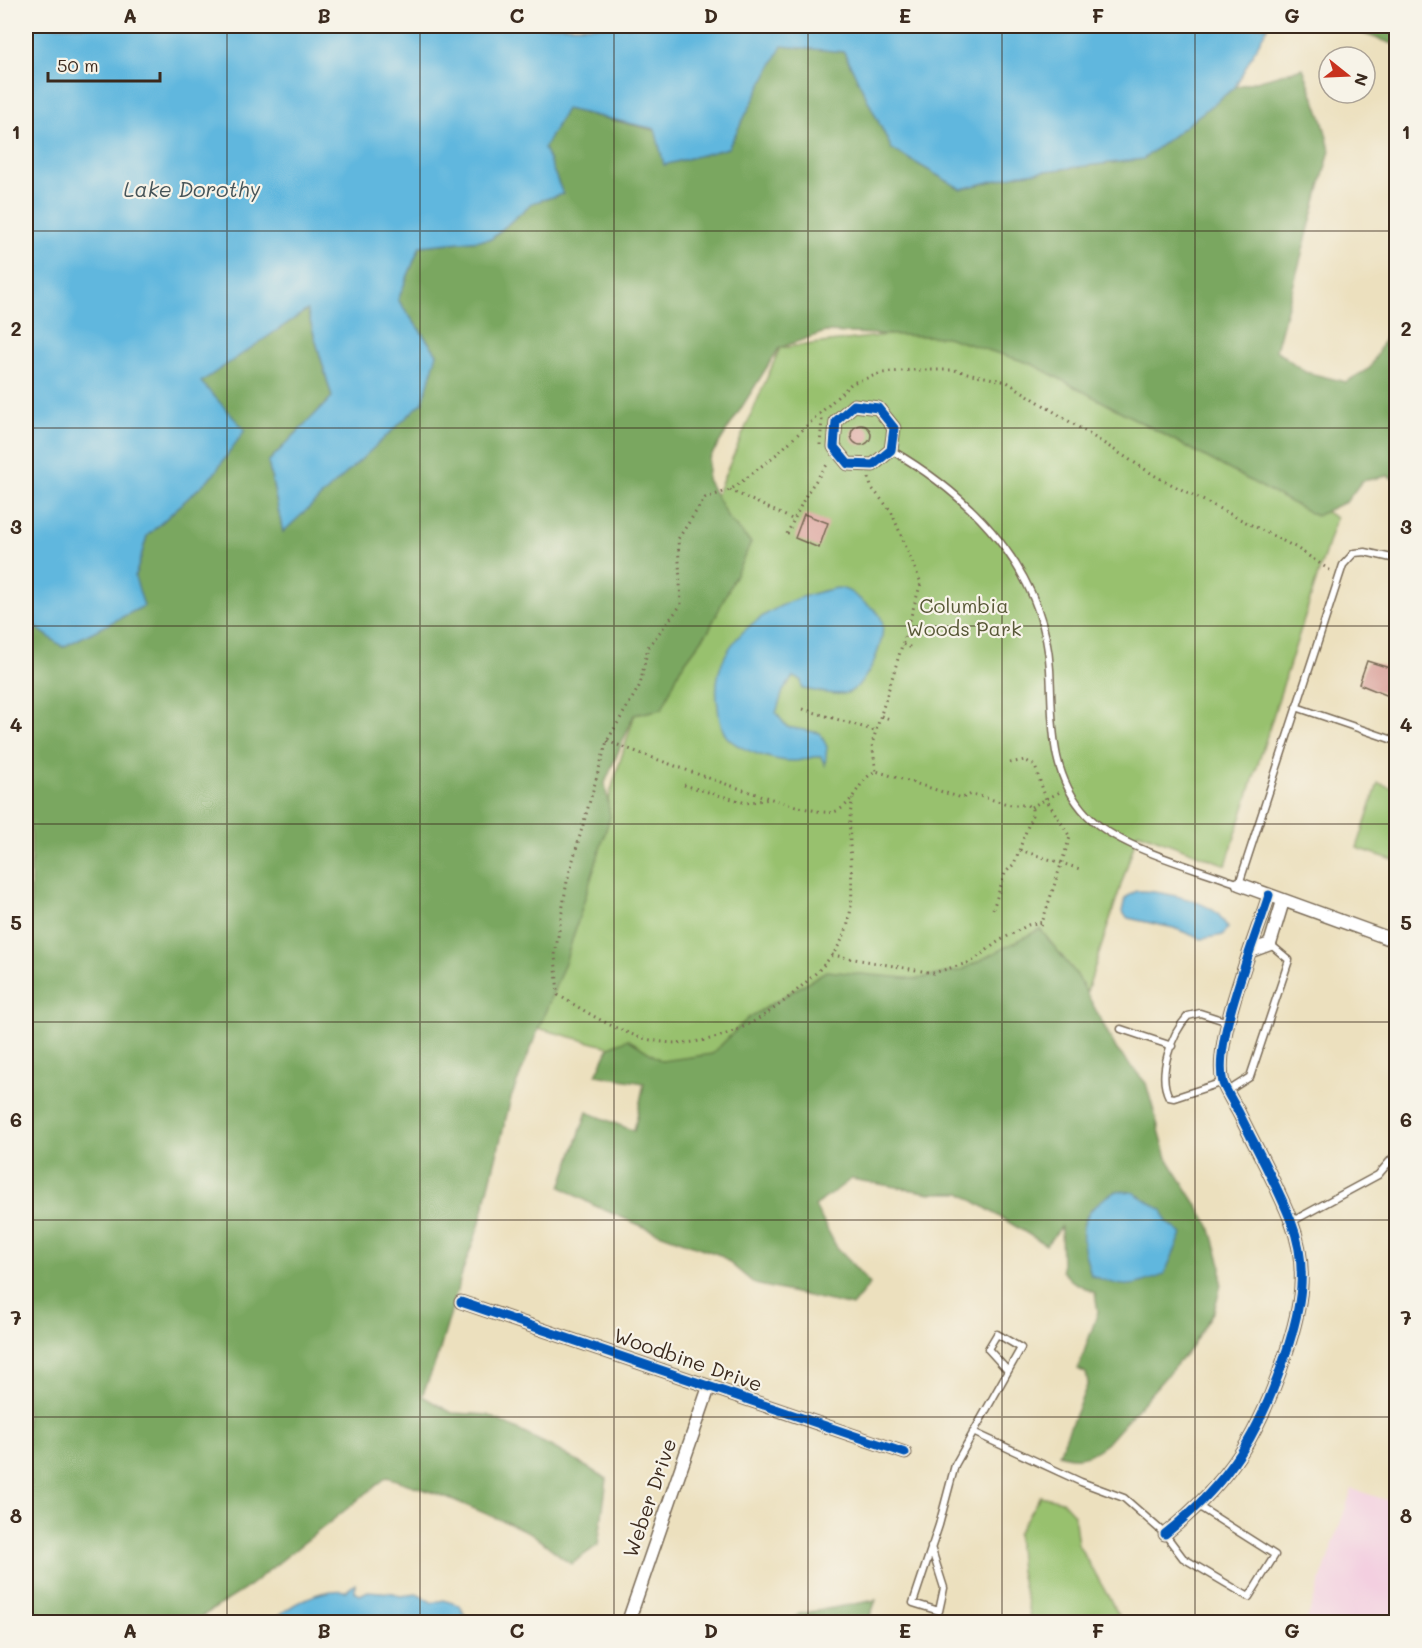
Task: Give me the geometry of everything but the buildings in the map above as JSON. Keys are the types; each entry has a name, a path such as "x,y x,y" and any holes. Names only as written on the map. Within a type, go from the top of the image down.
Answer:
{"street":[{"path":"854,405 878,408 894,428 891,450 873,465 848,464 834,447 836,421 854,405"},
{"path":"1239,884 1396,941"},
{"path":"1165,1534 1198,1506 1224,1477 1257,1429 1271,1400 1301,1301 1300,1256 1291,1222 1225,1086 1223,1036 1269,895"},
{"path":"1251,951 1270,944 1283,900"},
{"name":"Woodbine Drive","path":"460,1302 905,1453"},
{"name":"Weber Drive","path":"628,1623 709,1387"}],"lane":[{"path":"891,450 923,469 963,500 990,528 1016,565 1044,636 1050,668 1055,756 1067,788 1086,815 1113,836 1239,884 1343,565 1354,553 1365,552 1396,559"},
{"path":"1296,707 1396,741"},
{"path":"1228,1022 1193,1013 1181,1023 1163,1080 1169,1097 1225,1086 1250,1077 1288,960 1270,944"},
{"path":"1121,1029 1172,1046"},
{"path":"1291,1222 1378,1175 1396,1154"},
{"path":"931,1547 944,1588 939,1611 913,1603 955,1465 1022,1348 997,1334 988,1349 1008,1371"},
{"path":"973,1431 1081,1482 1124,1498 1165,1534 1183,1558 1249,1597 1275,1555 1198,1506"}],"path":[{"path":"853,798 849,812 852,833 851,900 846,929 832,955 811,978 757,1022 721,1037 693,1043 660,1042 641,1038 601,1021 558,995 555,955 565,892 607,741 640,685 648,647 681,605 678,539 705,498 730,490 778,453 852,383 882,373 911,370 954,370 1006,382 1157,477 1295,547 1339,577"},
{"path":"787,534 807,493 829,462 840,453"},
{"path":"866,464 871,487 891,511 921,583 876,731 872,749 876,771"},
{"path":"730,490 794,520"},
{"path":"903,645 913,648"},
{"path":"803,709 876,731"},
{"path":"881,716 890,719"},
{"path":"607,741 772,799 825,814 840,809 853,798 867,777 876,771"},
{"path":"1010,763 1025,760 1035,766 1046,799 1070,837 1040,929"},
{"path":"876,771 962,798 972,794 1002,804 1030,807 1067,788"},
{"path":"684,785 746,803 772,799"},
{"path":"993,909 1005,873 1014,864 1020,850 1032,814 1030,807"},
{"path":"1020,850 1080,869"},
{"path":"832,955 933,973 971,962 999,941 1028,925 1043,922"}],"shaded area":[{"path":"1352,1489 1396,1503 1396,1622 1306,1622"}],"green space":[{"path":"1341,26 1396,26 1396,45"},
{"path":"782,45 844,52 892,149 961,189 1021,174 1143,159 1235,87 1303,68 1323,122 1330,150 1276,350 1305,372 1346,382 1370,368 1396,315 1396,480 1388,476 1362,481 1347,501 1316,516 1032,364 946,337 825,332 779,348 709,459 707,479 728,518 751,543 709,630 680,669 662,709 634,715 605,783 610,817 566,960 511,1098 479,1226 463,1270 439,1353 422,1396 452,1413 488,1415 554,1448 607,1479 598,1545 571,1564 531,1533 449,1498 387,1477 244,1590 193,1622 26,1622 26,1099 29,1071 31,836 26,792 26,620 63,647 135,577 147,536 214,474 200,382 307,310 332,397 268,462 283,532 437,354 398,300 420,246 491,239 532,203 563,194 544,148 566,109 728,148"},
{"name":"Columbia Woods Park","path":"962,326 1112,377 1336,518 1226,865 1138,832 1080,1013 711,1074 537,1028 669,604 780,348"},
{"path":"1378,783 1396,789 1396,861 1357,848"},
{"path":"1040,929 1077,975 1117,1050 1146,1083 1167,1158 1210,1226 1221,1264 1221,1285 1214,1311 1190,1349 1106,1444 1095,1452 1078,1457 1059,1454 1088,1383 1086,1373 1078,1369 1098,1312 1095,1293 1072,1281 1062,1271 1061,1227 1046,1245 961,1193 930,1193 851,1179 815,1206 836,1246 870,1284 852,1306 755,1284 720,1255 651,1230 593,1205 561,1187 587,1112 634,1131 644,1083 596,1075 609,1047 628,1039 662,1061 712,1054 748,1018 826,971 917,979 962,970"},
{"path":"1040,1496 1062,1501 1074,1514 1078,1544 1123,1622 1031,1622 1020,1571 1017,1534"},
{"path":"876,1600 868,1622 790,1622 799,1614"}],"water":[{"name":"Lake Dorothy","path":"26,26 1268,26 1235,87 1143,159 1021,174 961,189 892,149 844,52 782,46 728,148 664,165 655,129 566,109 544,148 563,194 532,203 491,239 420,246 398,300 437,354 423,402 283,532 268,462 332,397 307,310 201,382 245,430 214,474 147,536 135,577 144,606 63,647 26,620"},
{"path":"837,588 850,592 875,610 881,618 882,636 875,660 862,681 855,689 847,693 831,694 802,689 801,680 793,677 783,691 776,713 787,727 820,733 827,747 825,765 821,757 794,761 779,760 751,752 736,744 727,737 721,725 717,682 723,660 735,641 751,625 770,612 814,593"},
{"path":"1136,891 1166,894 1199,903 1217,913 1228,928 1223,935 1201,939 1174,928 1128,918 1122,912 1125,898"},
{"path":"1117,1191 1133,1192 1162,1210 1167,1222 1182,1234 1164,1275 1135,1284 1120,1285 1091,1275 1084,1248 1083,1226 1093,1207"},
{"path":"355,1584 355,1592 360,1595 368,1591 394,1593 400,1596 417,1594 433,1603 443,1600 460,1605 468,1622 272,1622 296,1603 326,1592 346,1591"}],"cycle path":[{"path":"854,405 878,408 894,428 891,450 873,465 848,464 834,447 836,421 854,405"},
{"path":"1165,1534 1208,1495 1225,1475 1254,1431 1276,1382 1299,1304 1301,1271 1297,1238 1280,1194 1223,1083 1221,1065 1229,1017 1269,895"},
{"path":"461,1302 905,1453"}]}
